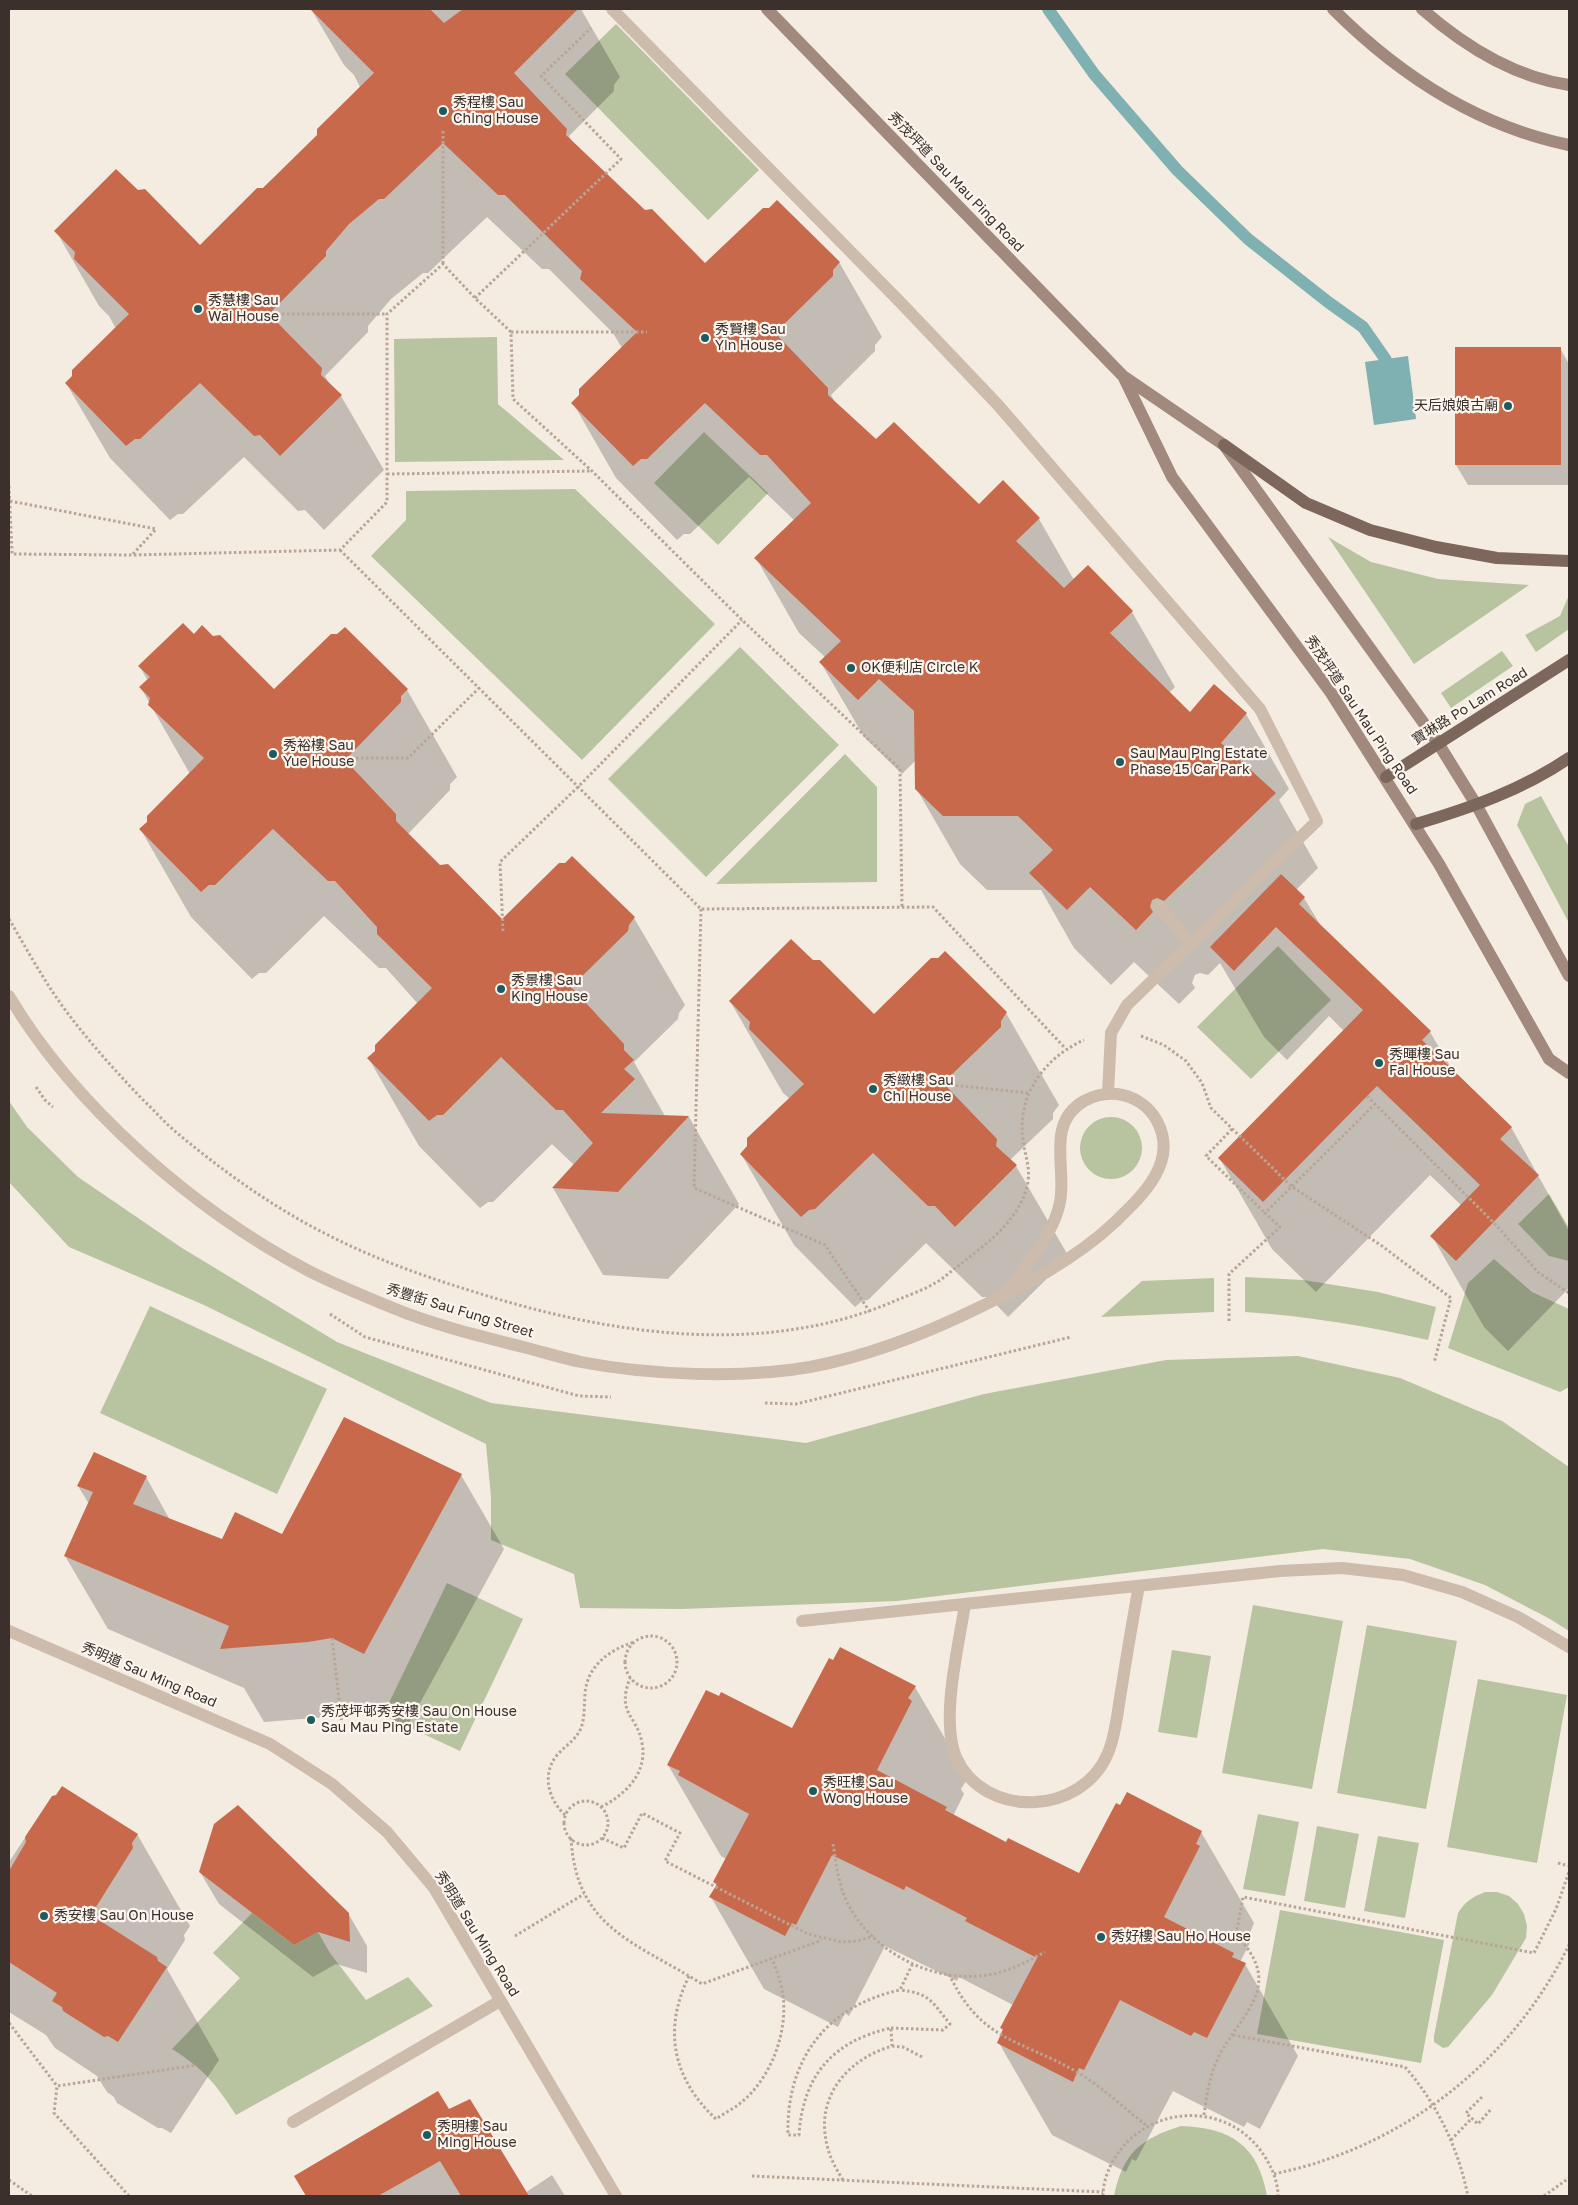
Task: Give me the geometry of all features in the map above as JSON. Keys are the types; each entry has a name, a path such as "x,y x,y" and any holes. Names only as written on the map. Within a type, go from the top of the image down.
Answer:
{"main road":[{"name":"秀茂坪道 Sau Mau Ping Road","path":"767,9 1123,376 1224,445 1438,744 1477,806 1569,976"},
{"path":"1333,9 1380,51 1438,94 1473,114 1506,128 1569,145"},
{"path":"1422,9 1460,39 1493,60 1528,74 1569,85"},
{"name":"秀茂坪道 Sau Mau Ping Road","path":"1123,376 1172,476 1331,693 1416,824 1550,1059 1569,1073"},
{"path":"1224,445 1306,503 1370,530 1436,548 1497,558 1569,561"},
{"name":"寶琳路 Po Lam Road","path":"1386,777 1569,660"},
{"path":"1416,824 1477,806 1548,772 1569,758"}],"street":[{"path":"612,9 902,304 998,405 1260,709 1317,821 1127,1005 1111,1033 1108,1093"},
{"path":"1158,906 1192,943"},
{"name":"秀豐街 Sau Fung Street","path":"9,996 20,1014 79,1092 148,1160 225,1220 308,1270 397,1310 490,1338 582,1362 659,1371 734,1375 809,1367 883,1349 952,1321 1004,1296 1071,1256 1101,1234 1139,1198 1153,1181 1161,1166 1165,1148 1162,1131 1155,1115 1142,1103 1126,1095 1108,1093 1091,1097 1075,1106 1065,1121 1059,1138 1063,1189 1052,1227 1004,1296"},
{"path":"802,1621 1280,1571 1342,1568 1403,1576 1462,1592 1518,1617 1569,1648"},
{"path":"965,1604 950,1705 949,1732 956,1758 972,1780 994,1795 1020,1803 1047,1802 1072,1793 1093,1777 1108,1754 1139,1586"},
{"name":"秀明道 Sau Ming Road","path":"9,1631 270,1744 332,1784 387,1832 434,1888 616,2196"},
{"path":"293,2122 500,2000"}],"path":[{"path":"476,298 621,159 541,76 597,22"},
{"path":"443,130 443,264 511,332 513,399 592,471 742,620 900,769 902,908"},
{"path":"257,314 387,314 443,264"},
{"path":"9,486 12,554 133,555 340,550 388,502 387,314"},
{"path":"511,332 647,332"},
{"path":"388,474 592,471"},
{"path":"10,501 156,529 133,555"},
{"path":"340,550 701,909 933,907 1065,1048"},
{"path":"502,931 500,862 579,786 742,620"},
{"path":"331,758 408,758 479,688"},
{"path":"701,909 694,1188 825,1245 870,1312"},
{"path":"9,919 53,992 110,1065 174,1131 247,1188 326,1235 411,1273 501,1300 589,1323 663,1332 734,1336 803,1329 870,1312 935,1284 991,1240 1012,1217 1022,1199 1028,1182 1029,1162 1023,1140 1023,1116 1029,1093 1044,1068 1065,1048 1087,1038 1111,1033 1138,1035 1164,1045 1186,1061 1202,1083 1211,1108 1291,1186 1382,1246 1451,1298 1434,1362"},
{"path":"931,1083 1029,1093"},
{"path":"35,1085 45,1100 60,1112"},
{"path":"1367,1096 1494,1223 1539,1273 1569,1293"},
{"path":"1265,1212 1374,1105"},
{"path":"1229,1321 1229,1274 1280,1227 1206,1156 1232,1129"},
{"path":"325,1311 365,1337 579,1396 619,1398"},
{"path":"757,1402 796,1404 1071,1337"},
{"path":"565,1815 555,1805 550,1792 548,1778 551,1765 558,1753 575,1738 580,1728 584,1717 585,1692 589,1677 596,1665 607,1654 620,1646 650,1636 667,1642 676,1656 677,1665 669,1680 662,1686 645,1688 636,1684 630,1678 624,1663 625,1656 634,1642"},
{"path":"332,1638 342,1726 338,1733"},
{"path":"601,1807 616,1800 628,1789 637,1776 642,1760 643,1744 638,1729 630,1718 625,1705 625,1691 630,1678"},
{"path":"589,1800 601,1807 608,1819 606,1832 602,1838 590,1844 577,1842 571,1838 565,1828 565,1815 569,1809 581,1801 589,1800"},
{"path":"602,1838 624,1848 642,1813 680,1833 665,1861 808,1934 824,1940 857,1941 874,1936"},
{"path":"571,1838 572,1861 584,1894 604,1922 622,1936 702,1984 824,1940"},
{"path":"833,1844 837,1873 846,1900 862,1925 882,1946 912,1963 934,1972 963,1976 992,1974 1020,1966 1045,1952"},
{"path":"1558,1863 1569,1866"},
{"path":"1204,2115 1208,2084 1220,2054 1251,2008 1258,1989 1258,1968 1250,1949 1236,1935 1243,1897 1534,1952 1556,1909 1569,1872"},
{"path":"515,1936 584,1894"},
{"path":"1274,2174 1326,2160 1375,2140 1432,2105 1463,2082 1502,2045 1532,2009 1557,1969 1569,1945"},
{"path":"689,1976 680,1994 675,2013 676,2053 681,2072 690,2089 701,2105 716,2119 740,2104 754,2090 775,2055 780,2036 783,1997 772,1959"},
{"path":"900,1990 912,1963"},
{"path":"949,1974 965,2003 987,2027 1000,2036 1077,2072 1147,2126"},
{"path":"900,1990 914,1991 928,1996 950,2024 943,2030 891,2028 870,2033 850,2042 832,2055 818,2072 807,2092 801,2113 799,2135 788,2135 787,2113 791,2090 798,2069 818,2037 839,2016 858,2003 878,1994 900,1990"},
{"path":"9,2023 57,2086 54,2113 129,2196"},
{"path":"891,2028 892,2046"},
{"path":"1233,2035 1406,2068 1421,2085 1451,2140 1464,2176 1468,2196"},
{"path":"843,2180 826,2144 824,2126 827,2107 834,2089 844,2074 858,2061 874,2051 892,2046 903,2047 922,2057"},
{"path":"57,2086 197,2065"},
{"path":"1482,2097 1466,2113 1478,2124 1492,2108"},
{"path":"752,2176 1103,2194 1106,2176 1112,2161 1133,2135 1165,2118 1184,2115 1204,2115 1223,2121 1240,2130 1255,2143 1274,2174 1278,2196"},
{"path":"1451,2140 1472,2118"},
{"path":"1544,2196 1569,2178"},
{"path":"9,2180 32,2196"}],"green space":[{"path":"616,24 759,170 708,220 565,74"},
{"path":"497,337 498,404 564,460 395,462 394,339"},
{"path":"704,432 768,493 718,545 654,483"},
{"path":"575,489 715,624 582,760 371,556 406,520 406,491"},
{"path":"1328,537 1371,562 1438,579 1529,585 1414,664"},
{"path":"1569,595 1569,629 1536,652 1525,635 1560,616"},
{"path":"740,647 839,745 706,877 608,779"},
{"path":"1502,651 1513,666 1451,708 1441,693"},
{"path":"845,754 877,787 877,882 716,884"},
{"path":"1541,796 1569,847 1569,923 1517,825 1525,804"},
{"path":"1278,946 1331,1000 1251,1079 1197,1027"},
{"path":"9,1101 27,1127 78,1177 182,1248 337,1342 491,1403 806,1443 984,1394 1166,1360 1298,1356 1400,1378 1502,1421 1569,1467 1569,1631 1485,1585 1410,1559 1323,1549 897,1601 682,1609 580,1608 574,1574 491,1540 491,1497 486,1444 204,1305 69,1247 9,1182"},
{"path":"1111,1117 1123,1119 1133,1126 1140,1136 1142,1148 1140,1160 1133,1170 1123,1177 1111,1179 1099,1177 1089,1170 1082,1160 1080,1148 1082,1136 1089,1126 1099,1119"},
{"path":"1549,1194 1569,1228 1569,1261 1549,1256 1518,1224"},
{"path":"1494,1259 1532,1292 1569,1309 1569,1387 1560,1392 1448,1348 1468,1283"},
{"path":"1245,1277 1303,1280 1378,1292 1436,1307 1428,1340 1337,1322 1245,1312"},
{"path":"1214,1278 1214,1312 1101,1317 1142,1281"},
{"path":"150,1306 327,1389 277,1494 100,1413"},
{"path":"447,1583 523,1619 460,1751 383,1715"},
{"path":"1253,1605 1343,1621 1312,1789 1222,1773"},
{"path":"1367,1625 1457,1641 1426,1809 1337,1793"},
{"path":"1172,1650 1211,1656 1197,1738 1158,1732"},
{"path":"1478,1679 1567,1695 1537,1863 1447,1847"},
{"path":"1258,1814 1299,1822 1285,1896 1243,1889"},
{"path":"1317,1826 1359,1834 1345,1908 1304,1901"},
{"path":"1378,1836 1419,1843 1405,1918 1364,1911"},
{"path":"1485,1892 1497,1892 1509,1896 1518,1904 1524,1914 1527,1926 1526,1938 1492,1995 1448,2047 1443,2048 1434,2042 1434,2036 1458,1913 1469,1900"},
{"path":"1280,1910 1444,1940 1421,2063 1257,2034"},
{"path":"252,1913 294,1945 318,1932 330,1953 366,2000 408,1977 433,2006 236,2115 222,2094 208,2078 172,2049 240,1978 213,1953"},
{"path":"1181,2126 1199,2127 1214,2131 1228,2136 1239,2143 1249,2152 1257,2164 1263,2178 1267,2196 1114,2196 1122,2169 1128,2158 1154,2136"}],"water":[{"path":"1408,356 1416,419 1374,425 1365,362"}],"building":[{"path":"310,9 430,9 444,23 463,9 578,9 514,73 567,129 566,135 645,210 652,209 705,263 763,208 769,208 777,200 840,262 833,270 833,276 775,333 828,388 828,395 876,439 894,422 979,504 1003,480 1040,518 1016,541 1064,588 1088,565 1133,611 1110,633 1190,712 1214,684 1247,713 1221,743 1276,793 1164,901 1157,898 1152,900 1150,907 1153,912 1136,930 1090,887 1067,910 1029,873 1053,850 1018,816 943,816 915,789 914,711 879,679 858,700 819,662 841,641 754,558 811,503 767,455 760,455 705,403 647,459 641,459 633,466 571,403 579,395 579,389 637,332 580,279 582,271 505,195 498,195 443,143 384,199 379,199 349,224 326,251 326,256 269,314 322,368 321,375 342,395 280,456 260,435 254,436 200,383 140,439 135,439 126,446 65,383 72,376 72,370 129,314 74,259 75,252 54,231 116,169 138,190 145,189 200,245 257,188 263,188 317,135 317,129 374,73"},
{"name":"天后娘娘古廟","path":"1455,347 1561,347 1561,465 1455,465"},
{"path":"183,623 194,634 202,625 213,636 220,635 274,689 331,634 337,634 345,627 408,689 401,696 401,702 345,760 396,814 396,821 440,865 448,864 502,919 559,863 565,863 572,856 635,917 629,925 628,931 571,987 624,1044 624,1050 634,1060 624,1069 635,1079 601,1113 689,1116 618,1192 552,1188 593,1143 563,1110 556,1110 501,1057 443,1115 437,1115 429,1121 367,1058 375,1051 375,1045 432,988 377,934 377,927 335,881 328,881 273,829 215,885 209,885 201,892 139,829 147,822 147,816 204,758 148,705 150,698 139,687 150,677 138,666"},
{"name":"秀暉樓 Sau Fai House","path":"1281,874 1305,897 1299,904 1431,1031 1422,1040 1512,1127 1500,1139 1539,1175 1456,1261 1430,1236 1480,1185 1377,1086 1263,1202 1218,1158 1363,1010 1276,927 1234,971 1210,947"},
{"name":"秀緻樓 Sau Chi House","path":"791,939 813,960 820,960 874,1014 931,958 938,958 945,951 1007,1012 1001,1021 1001,1027 943,1083 997,1139 996,1146 1017,1165 955,1227 935,1206 928,1206 873,1153 815,1209 809,1210 801,1217 740,1154 747,1146 747,1138 804,1084 749,1029 750,1022 729,1001"},
{"path":"344,1417 462,1474 364,1654 332,1638 308,1642 220,1649 229,1626 64,1556 93,1492 77,1486 94,1452 147,1476 133,1504 222,1539 235,1512 282,1534"},
{"path":"840,1647 916,1686 908,1698 912,1701 877,1770 947,1807 945,1810 1006,1842 1008,1838 1079,1873 1116,1803 1120,1805 1127,1792 1202,1831 1196,1844 1200,1846 1164,1917 1234,1953 1232,1957 1246,1963 1207,2038 1194,2032 1191,2036 1120,2000 1084,2070 1079,2068 1073,2082 997,2043 1003,2029 1000,2028 1037,1958 965,1921 967,1918 906,1886 904,1890 832,1855 796,1925 792,1923 785,1936 709,1897 717,1884 713,1882 749,1814 678,1775 680,1771 667,1765 706,1690 719,1696 721,1692 792,1728 829,1658 833,1660"},
{"name":"秀安樓 Sau On House","path":"62,1786 138,1834 132,1843 133,1848 91,1915 157,1957 158,1961 167,1967 118,2042 108,2036 104,2037 63,2011 62,2007 52,2001 57,1993 9,1962 9,1871 26,1842 25,1837 52,1796 56,1795"},
{"path":"238,1805 349,1913 350,1942 318,1932 294,1945 199,1872 214,1824"},
{"name":"秀明樓 Sau Ming House","path":"438,2091 449,2109 470,2099 529,2196 461,2196 440,2161 378,2196 306,2196 294,2176"}],"waterway":[{"path":"1048,9 1094,74 1177,170 1248,239 1363,327 1386,360"}],"place":[{"name":"秀程樓 Sau Ching House","path":"443,111"},
{"name":"秀慧樓 Sau Wai House","path":"198,309"},
{"name":"秀賢樓 Sau Yin House","path":"705,338"},
{"name":"天后娘娘古廟","path":"1508,406"},
{"name":"OK便利店 Circle K","path":"851,668"},
{"name":"秀裕樓 Sau Yue House","path":"273,754"},
{"name":"Sau Mau Ping Estate Phase 15 Car Park","path":"1120,762"},
{"name":"秀景樓 Sau King House","path":"501,989"},
{"name":"秀暉樓 Sau Fai House","path":"1379,1063"},
{"name":"秀緻樓 Sau Chi House","path":"873,1089"},
{"name":"秀茂坪邨秀安樓 Sau On House Sau Mau Ping Estate","path":"311,1720"},
{"name":"秀旺樓 Sau Wong House","path":"813,1791"},
{"name":"秀安樓 Sau On House","path":"44,1916"},
{"name":"秀好樓 Sau Ho House","path":"1101,1937"},
{"name":"秀明樓 Sau Ming House","path":"427,2135"}]}
